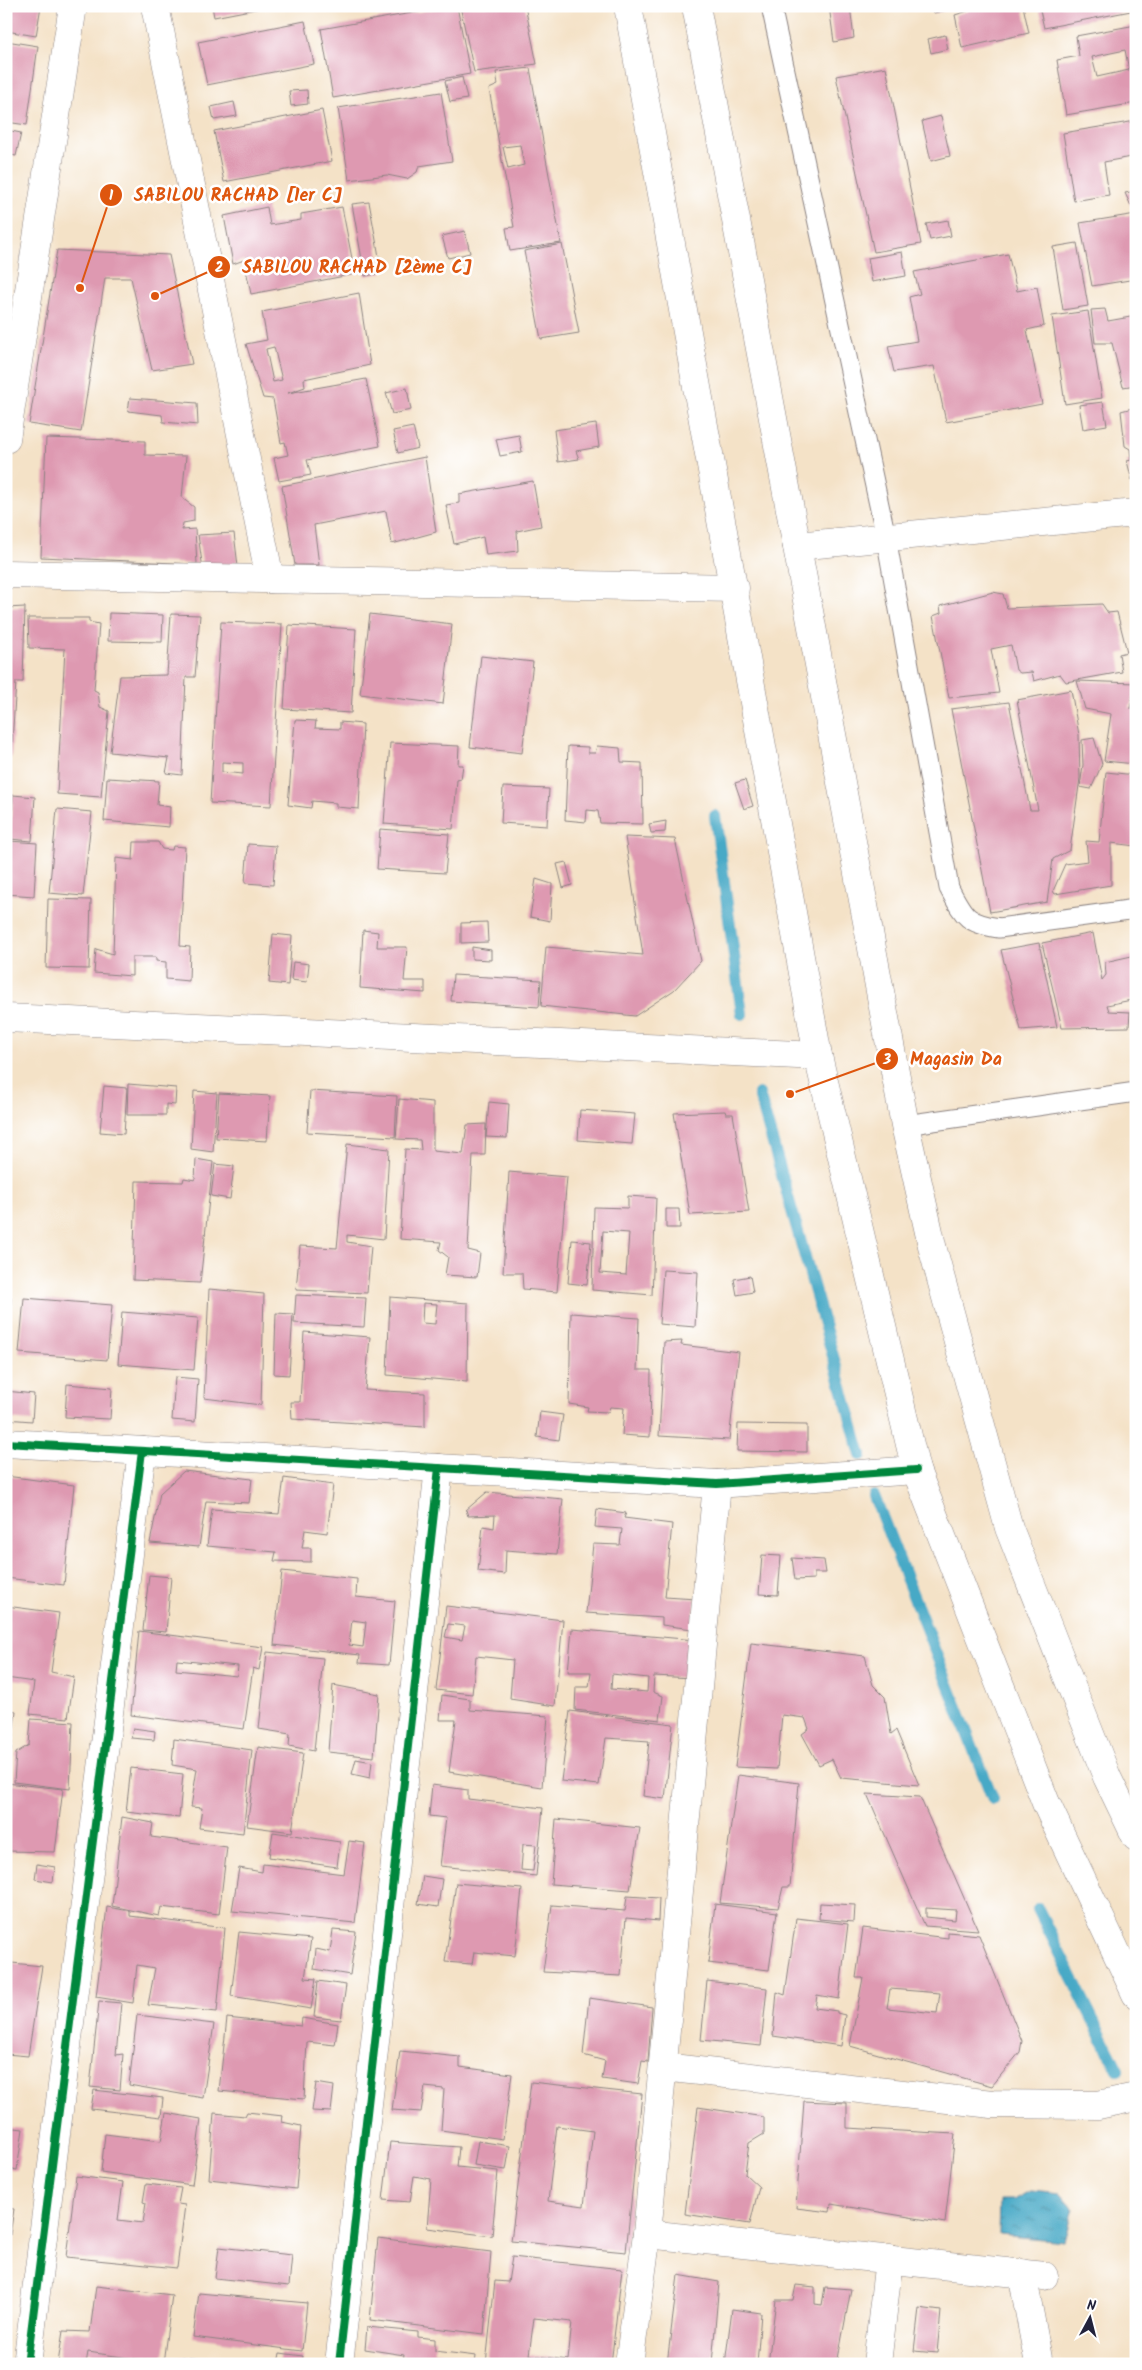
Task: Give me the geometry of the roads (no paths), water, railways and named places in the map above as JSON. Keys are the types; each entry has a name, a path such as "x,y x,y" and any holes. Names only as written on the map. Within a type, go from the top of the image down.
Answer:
{"main road":[{"path":"6,440 73,6"},
{"path":"155,6 270,578"},
{"path":"628,6 818,1056 916,1470 1046,1803 1136,1994"},
{"path":"696,6 905,1124 933,1250 1009,1528 1107,1776 1136,1837"},
{"path":"797,546 1136,513"},
{"path":"6,574 734,588"},
{"path":"6,1018 818,1056"},
{"path":"6,1443 717,1484 916,1470"},
{"path":"26,2364 142,1451"},
{"path":"339,2364 439,1468"},
{"path":"629,2364 647,2234 717,1484"},
{"path":"663,2067 992,2104 1098,2104 1136,2097"},
{"path":"647,2234 1033,2275 1039,2364"},
{"path":"877,2364 889,2259"}],"lane":[{"path":"771,6 886,537 949,888 963,913 977,924 999,928 1136,909"},
{"path":"905,1124 1136,1092"}],"water":[{"path":"1031,2191 1061,2194 1073,2208 1064,2241 999,2235 1000,2200 1014,2200"}],"waterway":[{"path":"715,816 742,1014"},
{"path":"759,1094 861,1455"},
{"path":"874,1496 993,1799"},
{"path":"1038,1909 1118,2070"}],"place":[{"name":"SABILOU RACHAD [1er C]","path":"80,288"},
{"name":"SABILOU RACHAD [2ème C]","path":"155,296"},
{"name":"Magasin Da","path":"790,1094"}]}
